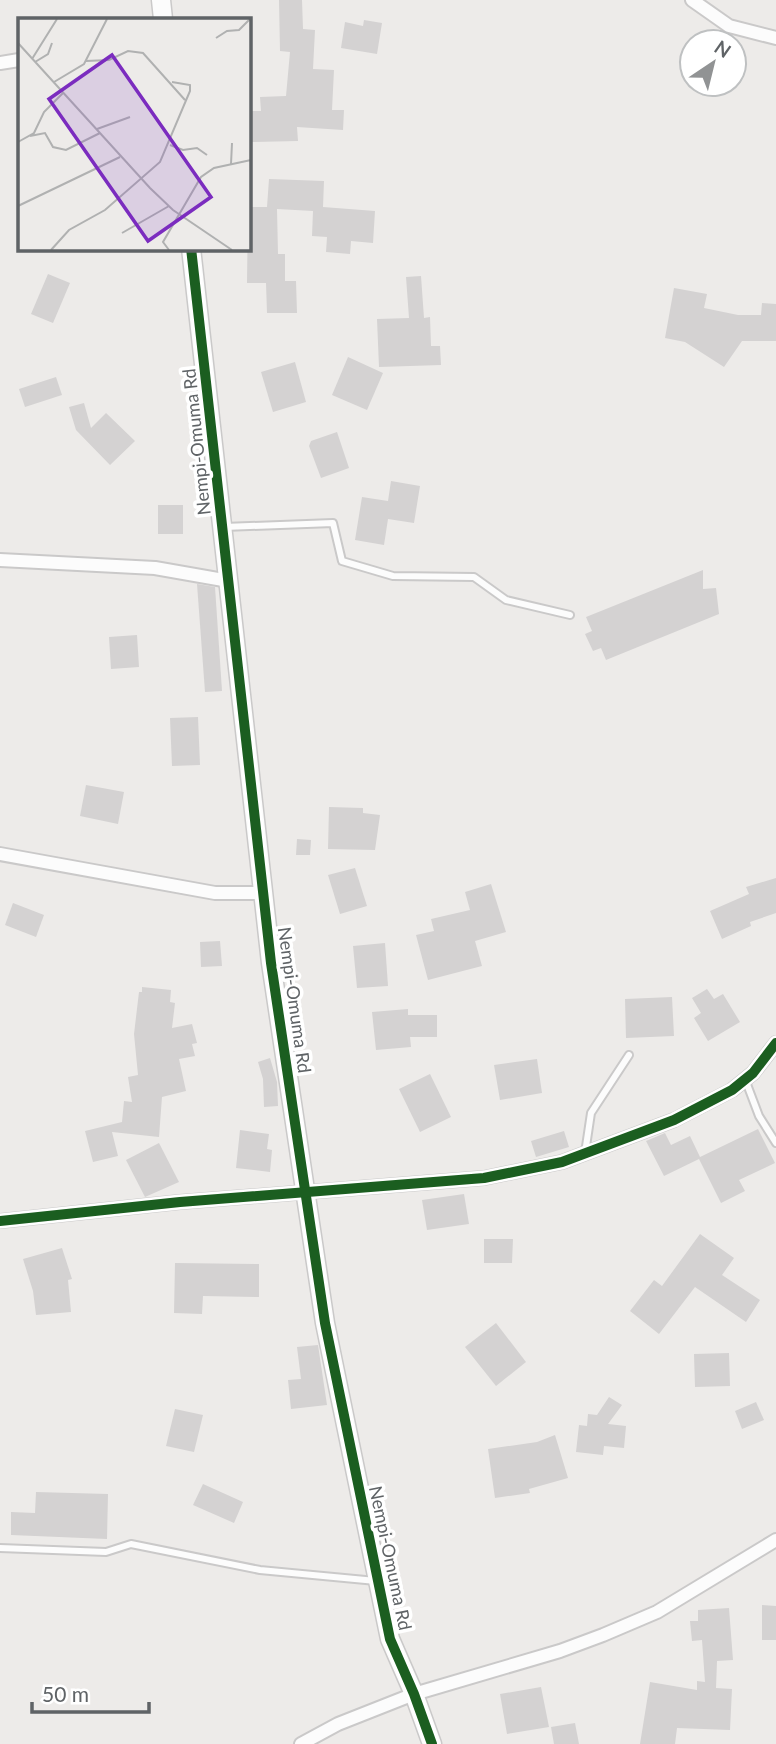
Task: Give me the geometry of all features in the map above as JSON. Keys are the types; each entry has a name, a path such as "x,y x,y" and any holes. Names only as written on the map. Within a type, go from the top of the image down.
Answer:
{"street":[{"path":"161,0 163,18"},
{"path":"692,0 729,26 776,38"},
{"path":"0,63 18,60"},
{"name":"Nempi-Omuma Rd","path":"191,250 263,892 326,1323 390,1639 432,1744"},
{"path":"0,560 155,568 229,581"},
{"path":"0,854 215,893 263,892"},
{"path":"0,1221 484,1178 562,1162 674,1120 732,1090 776,1043"},
{"path":"301,1744 338,1724 414,1694 560,1651 657,1612 776,1540"}],"lane":[{"path":"223,527 333,523 342,561 393,576 474,577 506,600 570,615"},
{"path":"586,1153 591,1114 629,1055"},
{"path":"745,1079 759,1116 776,1143"},
{"path":"0,1548 106,1552 131,1544 260,1570 378,1581"}],"building":[{"path":"279,0 302,0 303,29 315,30 313,69 334,70 332,110 344,110 343,130 297,127 298,141 251,142 250,111 261,111 260,97 286,96 290,52 280,51"},
{"path":"364,20 382,23 377,54 341,48 345,22 363,26"},
{"path":"269,179 324,181 323,207 375,211 373,243 351,241 350,254 326,252 327,237 312,236 313,211 277,209 278,254 285,254 285,281 296,281 297,313 267,313 266,283 247,283 250,207 267,207"},
{"path":"48,274 70,283 53,323 31,314"},
{"path":"421,276 424,318 430,317 431,346 440,346 441,365 379,367 377,319 409,318 406,277"},
{"path":"674,288 707,294 704,308 738,315 761,315 762,303 776,304 776,341 742,341 724,367 685,342 665,338"},
{"path":"348,357 383,373 367,410 332,395"},
{"path":"295,362 306,402 273,412 261,372"},
{"path":"56,377 62,395 25,407 19,389"},
{"path":"84,403 91,428 106,413 135,441 110,465 76,430 69,407"},
{"path":"337,432 349,468 321,478 309,446 311,441"},
{"path":"391,481 420,486 414,523 388,519 384,545 355,540 362,497 388,501"},
{"path":"158,505 183,505 183,534 158,534"},
{"path":"703,570 703,589 716,588 719,614 606,660 601,648 593,651 585,634 592,631 586,617"},
{"path":"197,584 215,587 222,691 205,692"},
{"path":"137,635 139,667 111,669 109,637"},
{"path":"198,717 200,765 172,766 170,718"},
{"path":"86,785 124,792 118,824 80,816"},
{"path":"329,807 363,808 363,813 380,815 375,850 328,849"},
{"path":"297,839 311,840 310,855 296,855"},
{"path":"355,868 367,906 340,914 328,875"},
{"path":"776,878 776,913 750,922 751,926 722,939 710,911 749,894 746,887"},
{"path":"491,884 506,932 475,941 482,966 428,980 416,935 434,931 431,919 470,910 465,892"},
{"path":"13,903 44,915 36,937 5,925"},
{"path":"220,941 222,966 201,967 200,942"},
{"path":"385,943 388,986 357,988 353,946"},
{"path":"142,987 171,990 170,1002 175,1003 172,1028 192,1024 197,1043 192,1044 195,1056 179,1059 186,1091 162,1097 159,1137 112,1132 118,1156 93,1162 85,1131 122,1122 124,1101 132,1102 128,1077 138,1075 134,1034 139,992 142,992"},
{"path":"707,989 714,999 723,994 740,1022 708,1041 694,1018 701,1013 692,998"},
{"path":"672,997 674,1036 626,1038 625,999"},
{"path":"408,1009 408,1015 437,1015 437,1037 410,1037 411,1047 376,1050 372,1012"},
{"path":"270,1058 277,1082 278,1106 264,1107 263,1079 258,1062"},
{"path":"537,1059 542,1093 500,1100 494,1065"},
{"path":"430,1074 451,1117 420,1132 399,1089"},
{"path":"758,1129 775,1163 739,1180 745,1191 721,1203 699,1159 664,1176 646,1141 665,1133 671,1145 690,1136 700,1157"},
{"path":"240,1130 269,1134 267,1149 272,1150 270,1172 236,1168"},
{"path":"564,1131 569,1147 536,1157 531,1141"},
{"path":"159,1143 179,1182 145,1197 126,1160"},
{"path":"464,1194 469,1224 427,1230 422,1200"},
{"path":"700,1234 734,1258 722,1275 760,1300 746,1322 695,1287 659,1334 630,1311 654,1280 662,1286"},
{"path":"484,1239 513,1239 512,1263 484,1263"},
{"path":"62,1248 72,1279 68,1280 71,1312 36,1315 33,1291 23,1259"},
{"path":"175,1263 259,1264 259,1297 203,1296 202,1314 174,1313"},
{"path":"496,1323 526,1362 496,1386 465,1347"},
{"path":"318,1345 327,1405 291,1409 288,1380 301,1379 297,1347"},
{"path":"729,1353 730,1386 695,1387 694,1354"},
{"path":"609,1397 622,1405 608,1424 626,1426 624,1448 604,1446 603,1455 576,1452 579,1425 587,1426 588,1414 597,1415"},
{"path":"756,1402 764,1420 742,1429 735,1411"},
{"path":"175,1409 203,1415 194,1452 166,1446"},
{"path":"555,1435 568,1478 529,1489 530,1493 495,1498 488,1449 537,1442"},
{"path":"203,1484 243,1502 234,1523 193,1505"},
{"path":"36,1492 108,1494 107,1539 11,1535 11,1512 35,1513"},
{"path":"762,1605 776,1606 776,1640 762,1640"},
{"path":"729,1608 733,1660 717,1661 716,1688 732,1689 730,1730 677,1728 675,1744 640,1744 650,1682 697,1690 697,1681 705,1682 702,1640 692,1641 690,1621 698,1621 698,1610"},
{"path":"541,1687 549,1727 507,1734 500,1694"},
{"path":"575,1723 579,1744 554,1744 551,1727"}],"cycle path":[{"path":"191,250 271,963 325,1323 390,1639 432,1744"},
{"path":"0,1221 180,1202 484,1178 562,1162 674,1120 732,1090 753,1073 776,1043"}]}
